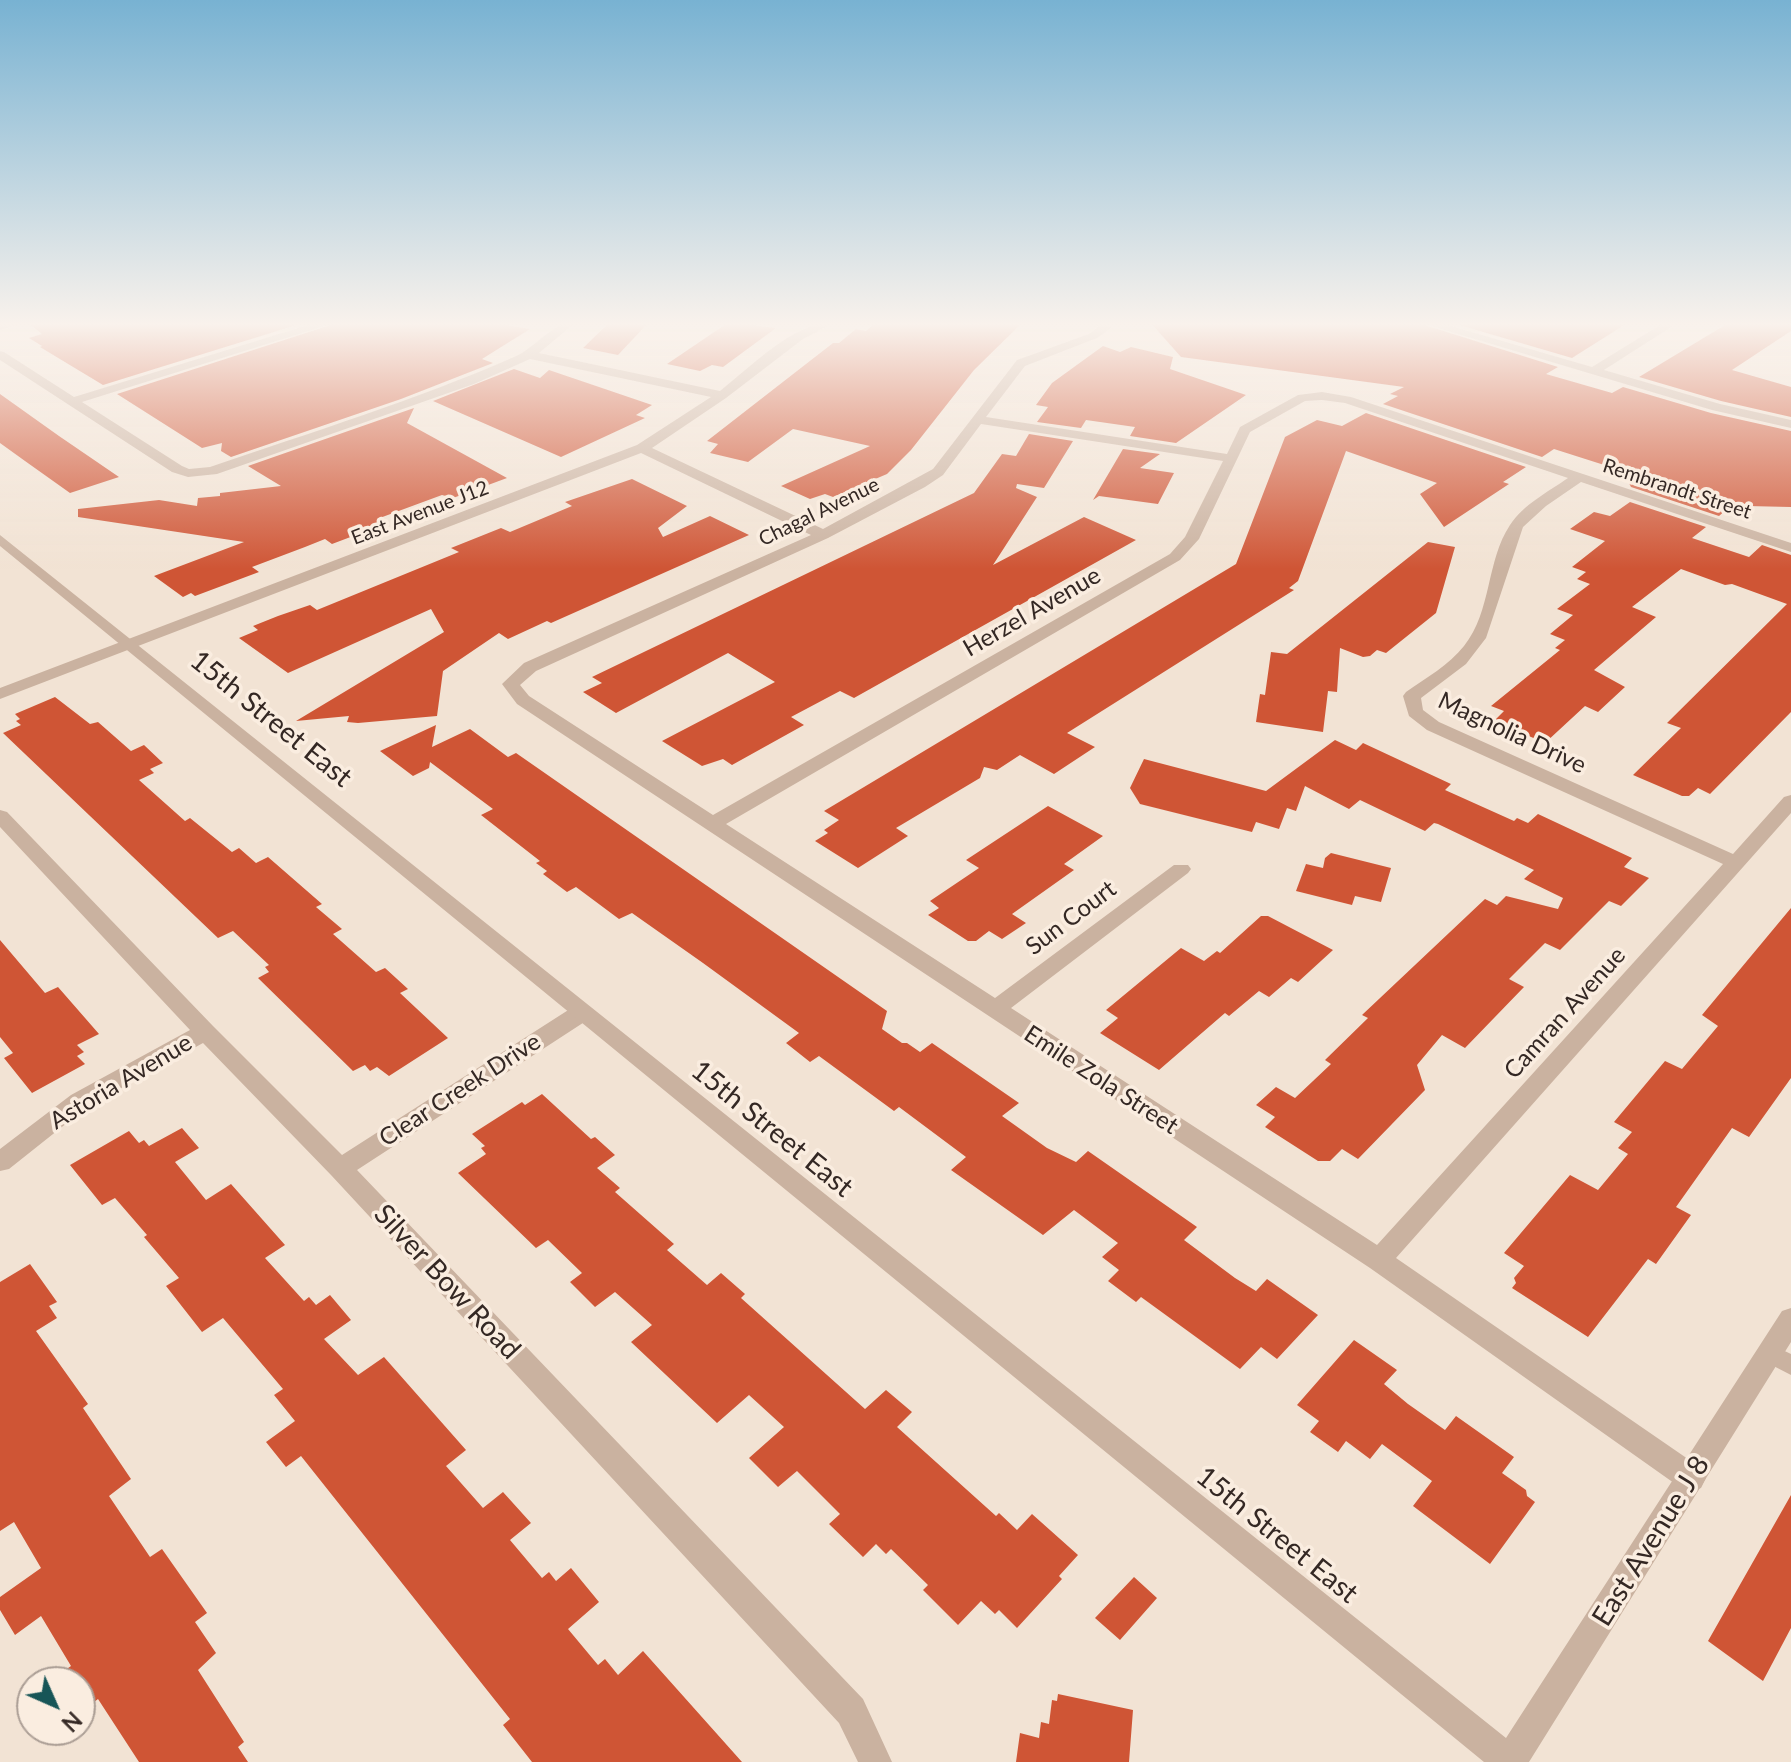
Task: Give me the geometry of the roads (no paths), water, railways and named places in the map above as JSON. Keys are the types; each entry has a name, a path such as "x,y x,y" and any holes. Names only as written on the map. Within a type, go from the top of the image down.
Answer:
{"street":[{"path":"78,404 177,469 188,473 212,471 407,404"},
{"name":"East Avenue J12","path":"0,694 642,448 708,404"},
{"name":"Chagal Avenue","path":"511,684 530,667 823,535 920,484 938,472 991,404"},
{"name":"Herzel Avenue","path":"712,824 1175,557 1192,539 1245,430 1291,404"},
{"name":"Rembrandt Street","path":"1360,404 1791,548"},
{"path":"1707,404 1791,424"},
{"path":"980,420 1229,458"},
{"path":"642,448 823,535"},
{"name":"Magnolia Drive","path":"1578,478 1526,516 1512,533 1490,613 1478,643 1465,659 1412,696 1415,712 1433,726 1735,862"},
{"name":"15th Street East","path":"0,539 581,1013 1510,1762"},
{"name":"Emile Zola Street","path":"511,684 523,700 1379,1260 1691,1478"},
{"name":"Camran Avenue","path":"1379,1260 1791,801"},
{"name":"Silver Bow Road","path":"0,816 205,1032 340,1168 851,1711 875,1762"},
{"name":"Sun Court","path":"993,1010 1181,869"},
{"name":"Clear Creek Drive","path":"340,1168 581,1013"},
{"name":"Astoria Avenue","path":"0,1162 79,1101 205,1032"},
{"name":"East Avenue J 8","path":"1510,1762 1691,1478 1780,1359 1791,1319"}]}
